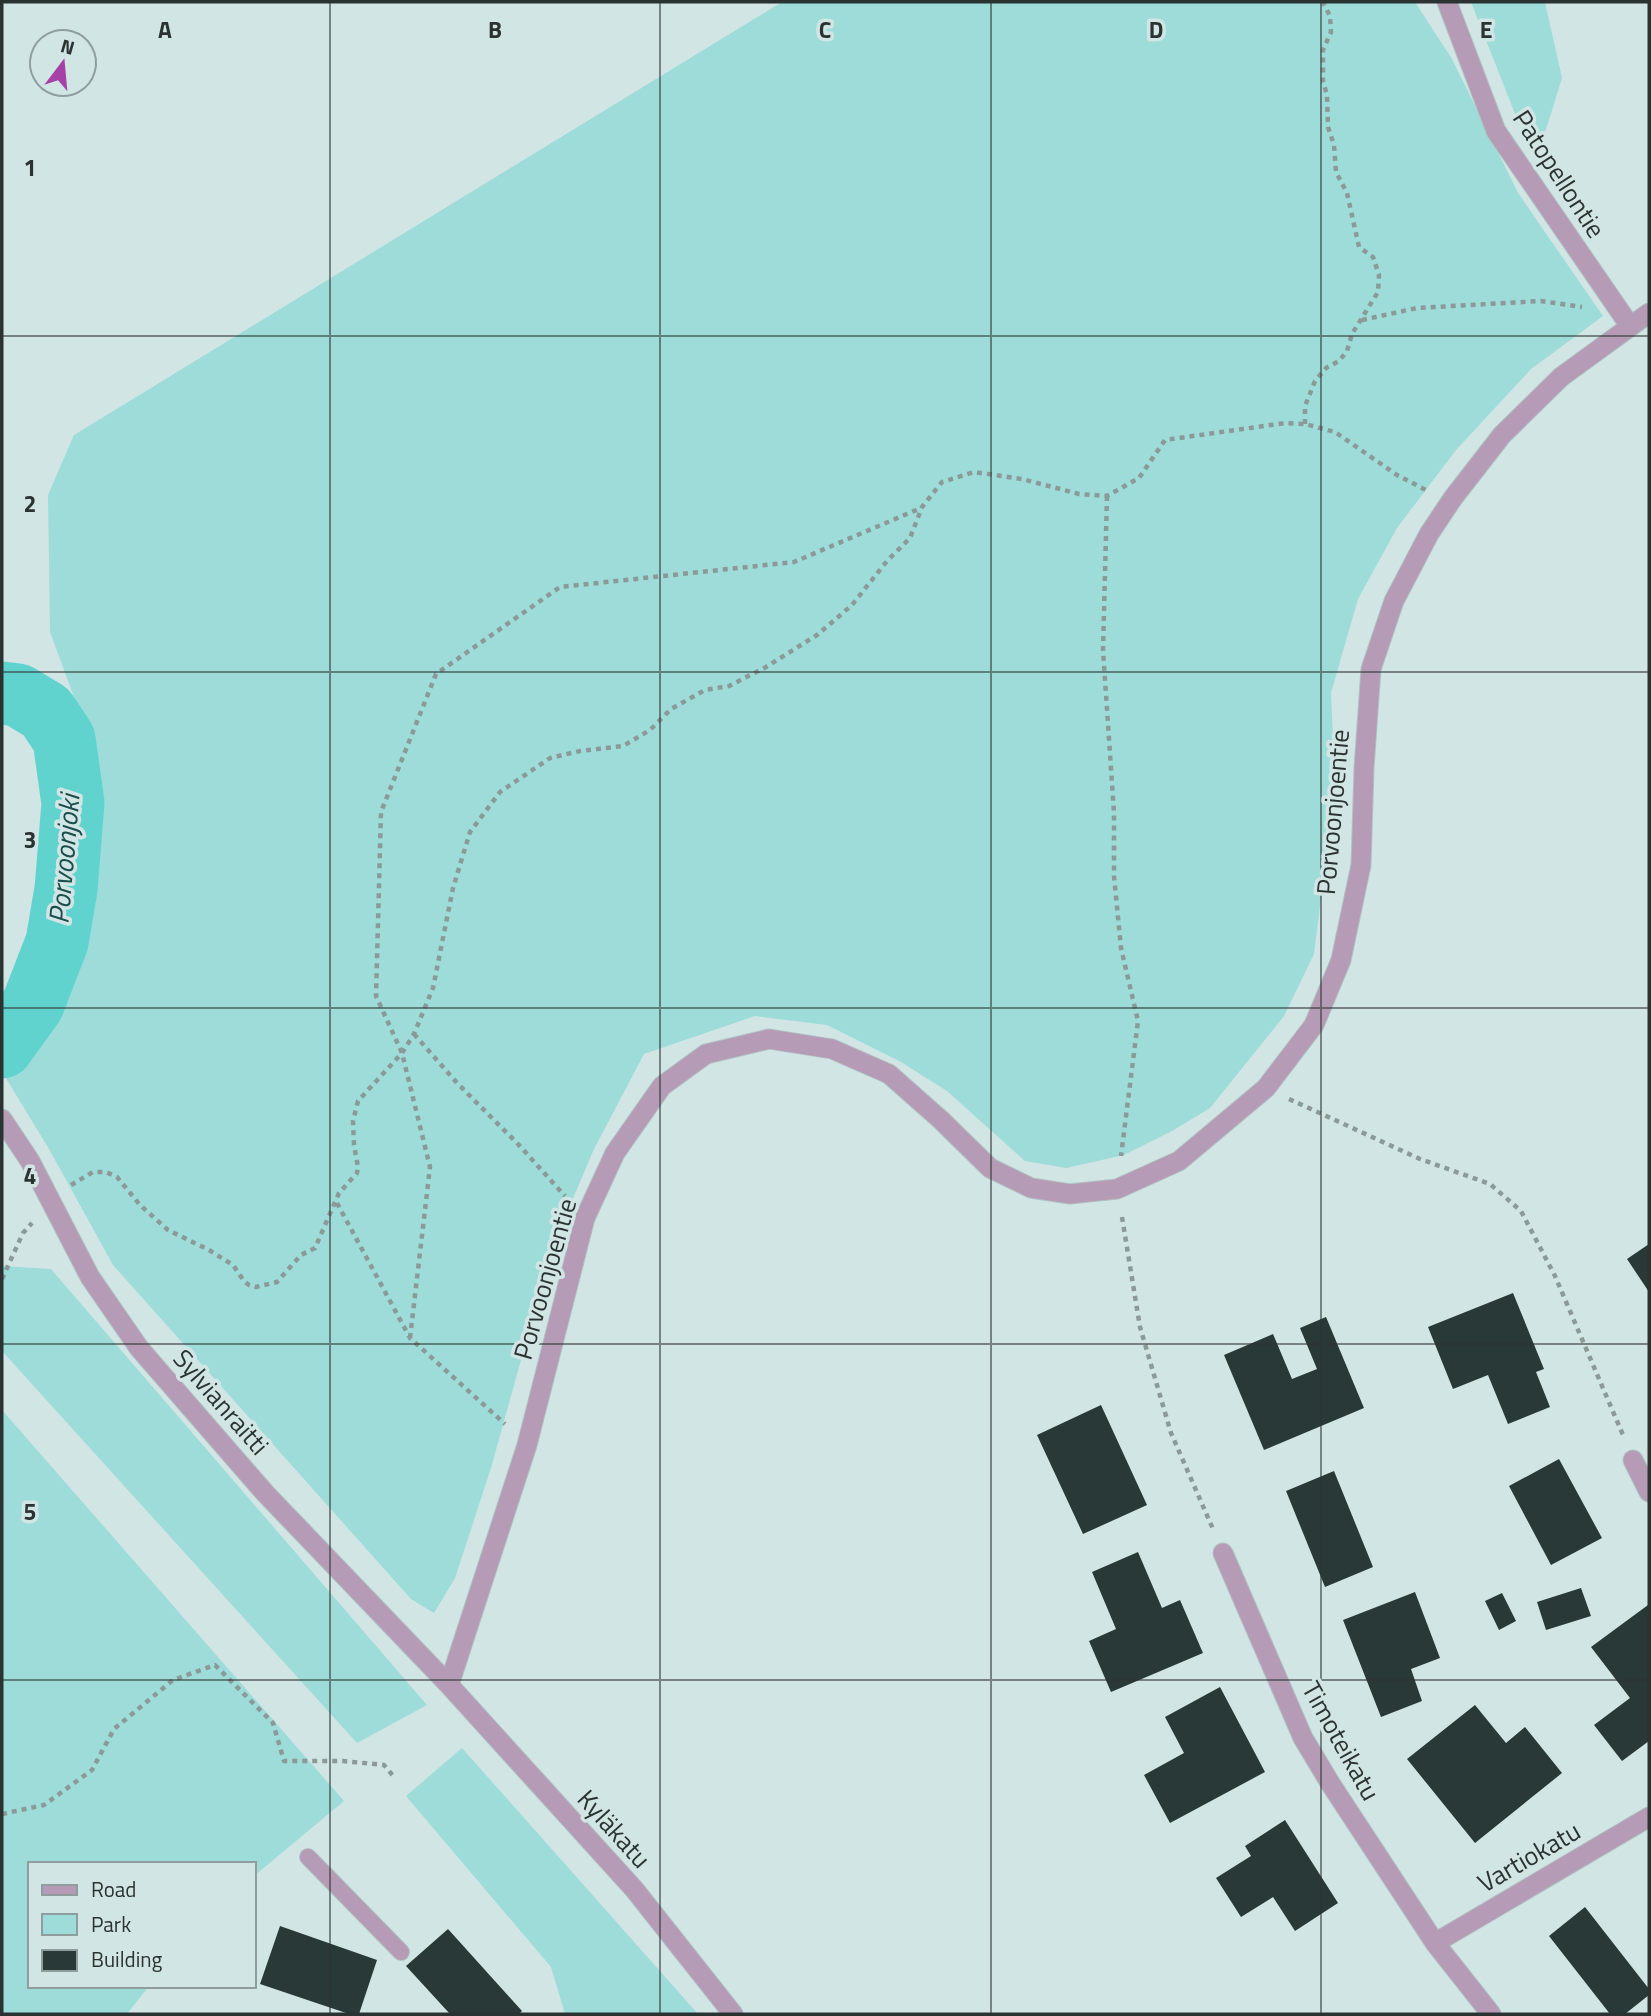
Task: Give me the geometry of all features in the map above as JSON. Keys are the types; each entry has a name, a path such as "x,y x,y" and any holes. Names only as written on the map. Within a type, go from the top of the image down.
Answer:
{"street":[{"name":"Patopellontie","path":"1447,2 1496,131 1626,320"},
{"name":"Porvoonjoentie","path":"449,1685 527,1445 585,1217 615,1153 662,1086 706,1054 769,1039 832,1049 889,1073 990,1168 1031,1188 1070,1194 1117,1189 1178,1161 1266,1088 1314,1025 1341,960 1361,865 1371,669 1394,601 1429,534 1502,435 1561,377 1626,320 1649,313"},
{"name":"Sylvianraitti","path":"2,1119 30,1161 90,1277 139,1348 265,1493 449,1685"},
{"path":"1633,1460 1649,1492"},
{"name":"Timoteikatu","path":"1223,1553 1303,1738 1435,1943 1491,2014"},
{"name":"Kyläkatu","path":"449,1685 634,1889 733,2014"},
{"name":"Vartiokatu","path":"1435,1943 1649,1817"}],"lane":[{"path":"308,1857 401,1952"}],"path":[{"path":"1305,424 1305,406 1315,381 1347,351 1352,334 1378,292 1379,275 1373,257 1359,247 1347,193 1336,172 1323,81 1323,50 1331,32 1330,16 1323,2"},
{"path":"1361,321 1417,308 1541,301 1626,320"},
{"path":"2,1279 23,1233 51,1203 74,1183 93,1172 106,1172 117,1177 140,1205 168,1230 233,1265 244,1281 256,1287 277,1282 301,1255 315,1248 339,1193 357,1172 353,1121 358,1101 402,1053 414,1034 433,988 453,888 470,832 500,792 550,758 623,746 650,730 671,709 705,690 729,686 766,667 817,635 852,605 887,561 910,538 922,507 943,482 974,472 1022,478 1079,495 1107,496 1139,478 1165,440 1284,423 1305,424 1335,432 1397,475 1439,496 1453,498"},
{"path":"1107,496 1103,650 1114,813 1114,876 1121,948 1138,1021 1117,1189 1140,1327 1171,1433 1223,1553"},
{"path":"410,1338 430,1167 402,1053 376,996 381,812 436,674 559,587 793,562 922,507"},
{"path":"414,1034 585,1217"},
{"path":"1266,1088 1420,1158 1490,1184 1521,1211 1555,1276 1633,1460"},
{"path":"337,1202 410,1338 527,1445"},
{"path":"2,1814 44,1805 92,1770 114,1729 173,1680 215,1665 273,1723 284,1761 343,1761 384,1765 394,1777"}],"green space":[{"path":"782,2 1415,2 1452,59 1518,193 1603,316 1531,369 1456,450 1397,528 1358,599 1331,693 1335,785 1314,954 1284,1016 1210,1108 1124,1155 1066,1168 1025,1161 947,1091 901,1062 827,1025 755,1016 644,1054 594,1149 552,1248 491,1468 455,1578 434,1613 411,1599 113,1265 49,1149 4,1075 55,1010 91,909 89,820 78,708 50,632 48,495 74,435"},
{"path":"1471,2 1545,2 1562,78 1543,139 1519,124"},
{"path":"2,1266 51,1269 427,1705 357,1743 2,1351"},
{"path":"2,1410 344,1801 256,1874 256,1862 28,1862 28,1988 147,1988 127,2014 2,2014"},
{"path":"462,1748 698,2014 565,2014 551,1967 406,1796"}],"building":[{"path":"1649,1244 1649,1292 1627,1259"},
{"path":"1513,1293 1544,1369 1536,1372 1550,1407 1508,1424 1488,1375 1453,1389 1428,1327"},
{"path":"1326,1317 1364,1408 1264,1450 1224,1355 1273,1334 1292,1379 1317,1369 1300,1328"},
{"path":"1101,1405 1147,1505 1083,1534 1037,1435"},
{"path":"1559,1459 1602,1538 1551,1565 1509,1486"},
{"path":"1334,1471 1373,1567 1325,1587 1286,1491"},
{"path":"1138,1552 1162,1608 1180,1600 1203,1653 1111,1692 1089,1641 1116,1629 1092,1572"},
{"path":"1581,1588 1591,1616 1546,1630 1537,1602"},
{"path":"1415,1592 1440,1658 1411,1669 1422,1701 1381,1717 1343,1620"},
{"path":"1502,1593 1516,1621 1499,1630 1485,1601"},
{"path":"1648,1605 1649,1741 1622,1761 1594,1725 1630,1698 1591,1647"},
{"path":"1220,1687 1265,1772 1170,1823 1144,1775 1184,1753 1165,1717"},
{"path":"1475,1705 1506,1743 1525,1727 1562,1773 1475,1843 1407,1759"},
{"path":"1285,1820 1338,1903 1295,1931 1273,1897 1241,1917 1216,1878 1251,1856 1245,1846"},
{"path":"1585,1907 1649,1989 1649,1995 1625,2014 1610,2014 1549,1936"},
{"path":"280,1926 377,1960 359,2014 349,2014 260,1984"},
{"path":"448,1929 522,2011 519,2014 450,2014 406,1966"}],"waterway":[{"name":"Porvoonjoki","path":"2,693 18,695 46,712 64,739 73,803 66,889 57,942 33,1004 2,1047"}]}
